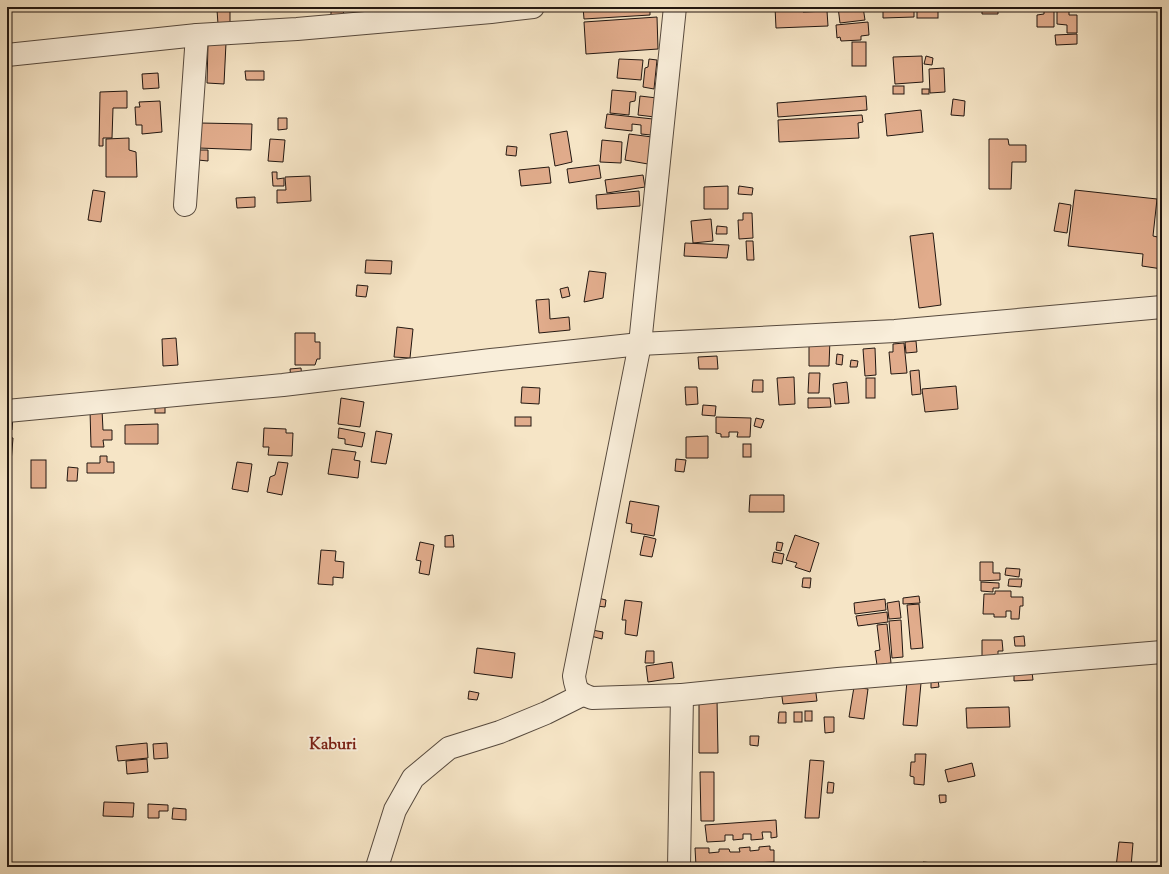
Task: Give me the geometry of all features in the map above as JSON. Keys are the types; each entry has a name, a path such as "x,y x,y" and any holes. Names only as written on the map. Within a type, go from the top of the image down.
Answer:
{"street":[{"path":"7,55 197,35 297,30 533,7"},
{"path":"675,7 640,344 574,676 575,688 582,695 592,698 682,695 838,679 1162,652"},
{"path":"185,205 197,35"},
{"path":"7,411 283,385 640,344 895,331 1162,306"},
{"path":"377,867 395,810 413,778 449,748 500,732 546,713 582,695"},
{"path":"679,867 682,695"}],"building":[{"path":"331,7 344,7 343,17 331,16"},
{"path":"583,7 650,7 650,15 584,19"},
{"path":"775,7 803,7 803,12 827,11 828,26 776,28"},
{"path":"838,7 863,7 865,20 840,23"},
{"path":"883,7 914,7 914,17 883,18"},
{"path":"917,7 938,7 938,18 917,18"},
{"path":"982,7 1006,8 998,8 998,14 982,14"},
{"path":"1044,7 1054,7 1054,27 1037,27 1037,15 1044,14"},
{"path":"230,9 230,23 218,24 217,10"},
{"path":"1057,9 1069,9 1069,15 1077,15 1077,33 1067,33 1067,25 1057,24"},
{"path":"657,17 658,49 586,54 584,22"},
{"path":"868,22 869,35 861,36 861,40 841,41 840,37 837,38 836,25"},
{"path":"1077,34 1077,44 1056,45 1055,35"},
{"path":"852,42 866,42 866,66 852,66"},
{"path":"208,43 226,43 224,84 207,83"},
{"path":"922,56 923,82 895,84 893,57"},
{"path":"926,56 933,58 932,65 924,64"},
{"path":"619,59 643,60 641,80 617,78"},
{"path":"649,59 657,60 654,89 643,87 645,68 648,67"},
{"path":"944,68 945,92 930,93 929,69"},
{"path":"245,71 264,71 264,80 246,80"},
{"path":"158,73 159,88 143,89 142,74"},
{"path":"893,86 904,86 904,94 893,94"},
{"path":"922,89 929,89 929,94 922,94"},
{"path":"612,90 636,92 635,101 630,102 629,115 610,113"},
{"path":"127,91 127,108 113,108 112,138 103,138 103,146 99,146 100,92"},
{"path":"640,96 657,98 655,117 638,115"},
{"path":"866,96 867,110 778,117 777,103"},
{"path":"953,99 965,101 964,116 951,115"},
{"path":"160,101 162,132 142,134 142,125 136,125 135,107 140,107 139,102"},
{"path":"921,110 923,132 887,136 885,114"},
{"path":"607,114 653,119 651,135 641,134 641,125 632,124 632,131 605,128"},
{"path":"862,115 863,122 858,123 859,138 779,142 778,120"},
{"path":"278,118 287,118 287,129 278,130"},
{"path":"200,123 252,124 251,150 199,148"},
{"path":"567,131 572,162 555,166 550,134"},
{"path":"629,134 652,137 648,164 625,160"},
{"path":"129,138 129,150 136,152 137,177 106,177 106,139"},
{"path":"270,139 285,140 283,162 268,161"},
{"path":"989,139 1008,139 1009,145 1026,145 1026,162 1012,162 1011,189 989,189"},
{"path":"602,140 622,142 621,163 600,162"},
{"path":"507,146 517,147 516,156 506,155"},
{"path":"198,150 208,150 208,161 198,160"},
{"path":"599,165 601,178 569,183 567,169"},
{"path":"549,167 551,183 521,186 519,170"},
{"path":"272,172 277,172 277,179 284,178 284,186 273,186"},
{"path":"643,175 645,187 607,193 605,180"},
{"path":"310,176 311,201 277,203 277,190 286,190 285,177"},
{"path":"728,186 728,209 704,209 704,187"},
{"path":"739,186 753,188 752,195 738,194"},
{"path":"93,190 105,192 101,222 88,220"},
{"path":"1075,190 1157,199 1153,236 1162,238 1162,269 1142,266 1143,254 1068,246"},
{"path":"639,191 640,206 597,209 596,195"},
{"path":"255,197 255,207 237,208 236,198"},
{"path":"1059,203 1071,205 1067,233 1054,231"},
{"path":"743,213 752,213 753,238 739,239 738,220 743,220"},
{"path":"711,219 713,241 693,243 691,221"},
{"path":"717,226 727,227 727,234 716,234"},
{"path":"933,233 941,305 919,308 910,236"},
{"path":"746,241 753,241 754,260 747,260"},
{"path":"685,243 729,245 727,258 684,256"},
{"path":"366,260 392,261 391,274 365,273"},
{"path":"589,271 606,273 603,298 584,302"},
{"path":"357,285 368,286 366,297 356,296"},
{"path":"568,287 570,296 562,298 560,289"},
{"path":"549,299 550,319 569,317 570,330 539,333 536,300"},
{"path":"397,327 413,329 410,358 394,357"},
{"path":"295,333 315,333 315,342 320,342 320,359 317,359 315,365 295,365"},
{"path":"176,338 178,365 163,366 162,339"},
{"path":"809,339 830,339 829,366 809,366"},
{"path":"916,341 917,352 906,353 905,342"},
{"path":"904,343 907,373 891,374 889,352 893,352 893,344"},
{"path":"875,348 876,375 865,376 863,349"},
{"path":"837,354 843,355 842,365 836,364"},
{"path":"717,356 718,369 699,369 698,357"},
{"path":"851,360 858,361 857,367 850,367"},
{"path":"301,368 302,378 291,379 290,369"},
{"path":"919,370 921,394 912,395 910,371"},
{"path":"809,373 820,373 819,393 808,393"},
{"path":"794,377 795,404 779,405 777,378"},
{"path":"866,378 875,378 875,398 866,398"},
{"path":"753,380 763,380 763,392 752,392"},
{"path":"847,382 849,403 835,404 833,384"},
{"path":"956,386 958,409 925,412 922,389"},
{"path":"522,387 540,388 539,404 521,403"},
{"path":"685,387 697,387 698,404 686,405"},
{"path":"341,398 364,402 360,427 338,424"},
{"path":"808,398 830,398 831,407 808,408"},
{"path":"703,405 716,406 715,416 702,415"},
{"path":"155,407 165,407 165,413 155,413"},
{"path":"90,410 102,410 103,430 112,430 112,440 103,440 104,447 91,447"},
{"path":"13,415 12,430 7,430 7,421"},
{"path":"515,417 531,417 531,426 515,426"},
{"path":"716,417 751,418 750,437 737,437 738,432 729,432 729,437 721,437 721,434 716,433"},
{"path":"756,418 764,420 761,428 754,426"},
{"path":"158,424 158,444 125,444 125,425"},
{"path":"264,428 286,429 286,433 293,433 292,456 268,455 269,447 263,447"},
{"path":"339,428 365,433 362,447 345,444 345,439 338,438"},
{"path":"376,431 392,434 386,464 371,462"},
{"path":"708,436 708,458 686,458 686,437"},
{"path":"7,437 13,438 10,475 7,474"},
{"path":"743,444 751,444 751,457 743,457"},
{"path":"332,449 356,452 354,460 360,461 358,478 328,474"},
{"path":"100,456 107,456 107,462 114,462 114,473 87,473 87,463 100,463"},
{"path":"676,459 686,460 684,472 675,471"},
{"path":"31,460 46,460 46,488 31,488"},
{"path":"237,462 252,464 248,492 232,489"},
{"path":"278,462 288,463 282,495 267,492 270,477 275,475"},
{"path":"68,467 78,468 77,481 67,481"},
{"path":"750,495 784,495 784,512 749,512"},
{"path":"630,501 659,506 654,536 631,532 632,524 626,523"},
{"path":"453,535 454,547 445,547 445,536"},
{"path":"795,535 819,543 810,572 795,567 797,563 786,560"},
{"path":"644,536 656,539 652,557 640,555"},
{"path":"420,542 434,545 429,575 419,573 421,561 416,560"},
{"path":"777,542 783,543 781,551 776,550"},
{"path":"321,550 336,551 335,561 344,562 343,578 333,577 333,585 318,584"},
{"path":"774,552 784,554 782,564 772,562"},
{"path":"980,562 993,562 993,573 1000,573 1000,580 980,581"},
{"path":"1006,568 1020,569 1019,577 1005,575"},
{"path":"803,578 811,578 810,588 802,587"},
{"path":"1009,579 1022,579 1021,587 1008,586"},
{"path":"981,582 999,583 999,588 993,588 993,592 981,591"},
{"path":"995,591 1011,591 1011,597 1023,597 1023,606 1020,606 1019,619 1011,619 1011,611 1006,611 1006,617 994,617 994,614 983,614 984,594 995,594"},
{"path":"919,596 920,603 903,604 903,598"},
{"path":"598,598 606,600 605,607 597,606"},
{"path":"885,599 886,610 855,614 854,603"},
{"path":"625,600 642,602 637,636 625,634 626,620 622,620"},
{"path":"899,601 901,618 889,619 887,603"},
{"path":"919,604 923,648 911,649 907,605"},
{"path":"887,612 888,622 858,626 856,616"},
{"path":"901,620 903,657 892,658 889,621"},
{"path":"887,624 891,663 877,665 875,651 880,650 877,625"},
{"path":"592,630 603,632 602,639 591,636"},
{"path":"1024,636 1025,646 1015,646 1014,637"},
{"path":"982,640 1002,640 1003,651 998,651 998,656 982,657"},
{"path":"477,648 515,653 512,678 474,673"},
{"path":"646,651 654,651 654,663 645,663"},
{"path":"672,662 674,678 648,682 646,666"},
{"path":"1032,672 1033,680 1014,681 1014,673"},
{"path":"938,680 939,687 931,688 931,681"},
{"path":"907,681 921,683 917,726 903,725"},
{"path":"815,686 817,701 783,704 781,690"},
{"path":"854,687 868,689 864,719 849,717"},
{"path":"469,691 479,693 477,700 468,699"},
{"path":"699,699 717,699 718,753 699,753"},
{"path":"1009,707 1010,727 967,728 966,708"},
{"path":"805,711 812,711 812,721 805,721"},
{"path":"779,712 786,712 786,723 778,723"},
{"path":"794,712 802,712 802,722 794,722"},
{"path":"824,717 834,717 834,732 825,733"},
{"path":"750,736 759,736 758,746 750,745"},
{"path":"147,743 148,758 118,761 116,746"},
{"path":"167,743 168,758 154,759 153,744"},
{"path":"915,754 926,754 924,785 914,784 914,777 910,776 911,762 915,762"},
{"path":"147,759 148,772 127,774 126,761"},
{"path":"810,760 824,761 819,818 805,818"},
{"path":"972,763 975,776 948,782 945,770"},
{"path":"700,772 714,772 714,821 701,821"},
{"path":"828,782 834,783 833,793 827,793"},
{"path":"939,795 946,795 946,802 940,803"},
{"path":"104,802 134,803 133,817 103,816"},
{"path":"148,804 168,805 168,811 159,811 159,818 148,818"},
{"path":"173,808 186,809 186,820 172,819"},
{"path":"776,820 777,837 771,838 771,832 762,832 763,839 751,840 751,834 743,834 743,839 733,840 733,835 725,835 725,841 707,842 705,825"},
{"path":"1119,842 1133,843 1131,867 1116,867"},
{"path":"770,846 770,850 774,850 774,862 696,866 695,848 709,848 709,853 719,852 719,849 729,849 730,852 740,852 739,848 750,847 750,851 759,850 759,847"},
{"path":"923,862 933,863 933,867 922,867"},
{"path":"774,864 774,867 720,867 720,866"}],"district":[{"name":"Kaburi","path":"333,743"}]}
